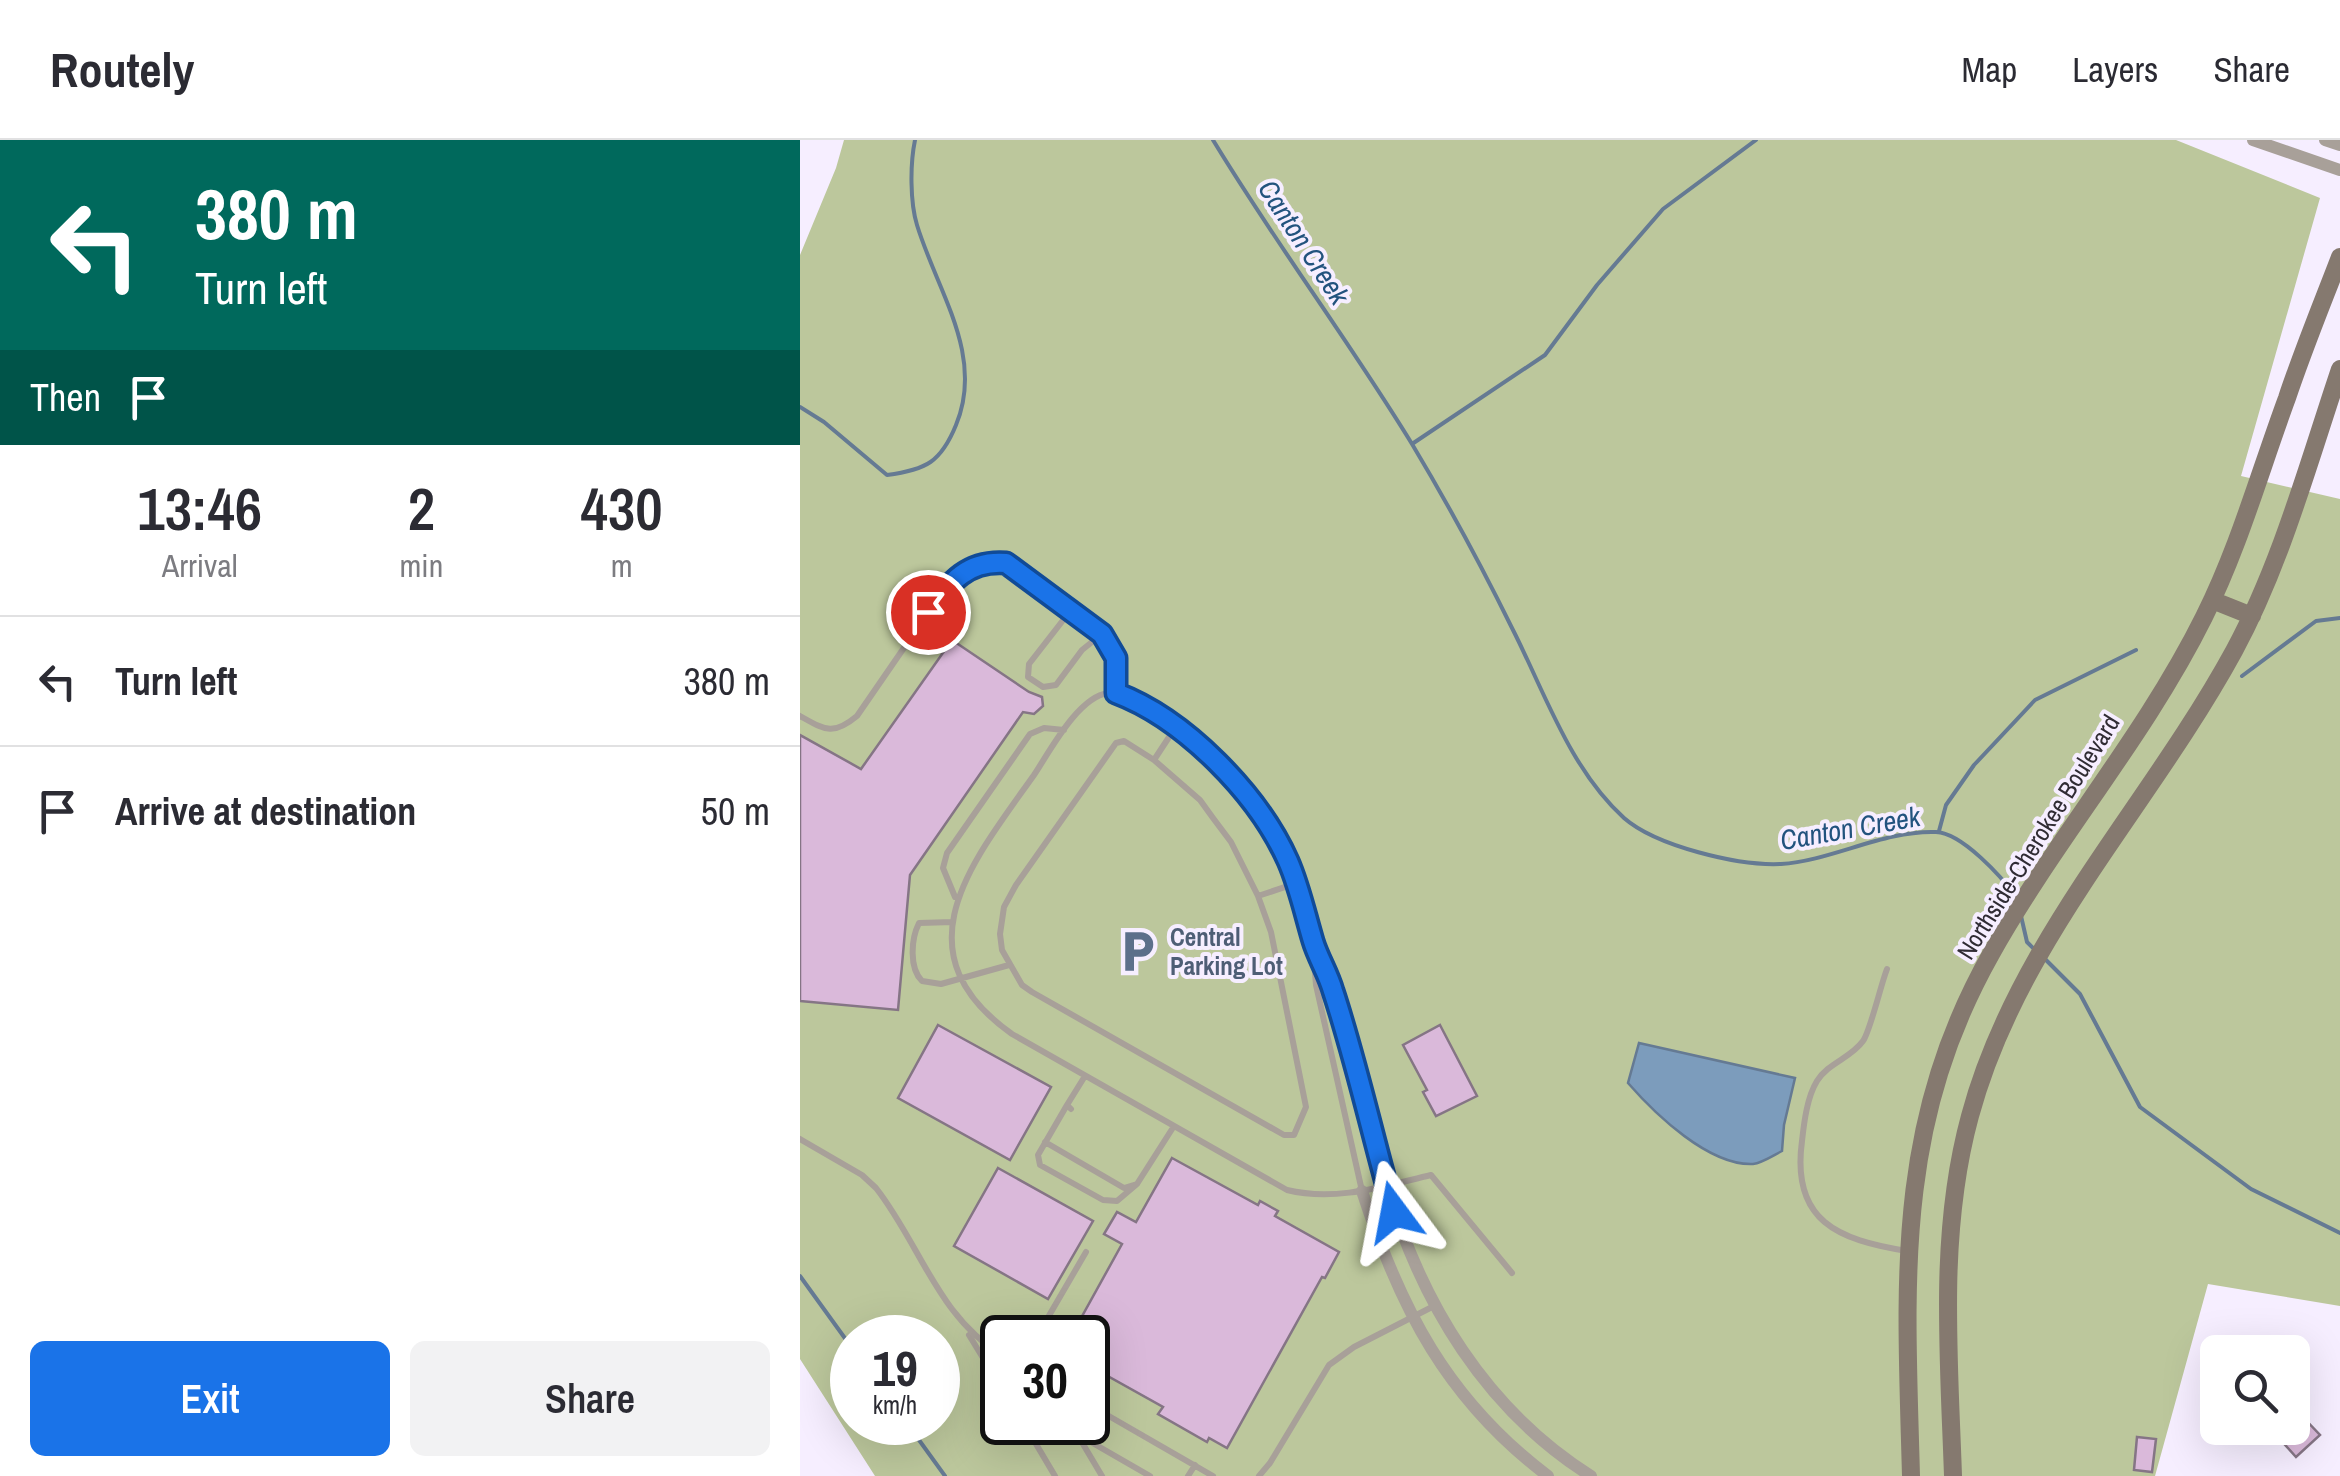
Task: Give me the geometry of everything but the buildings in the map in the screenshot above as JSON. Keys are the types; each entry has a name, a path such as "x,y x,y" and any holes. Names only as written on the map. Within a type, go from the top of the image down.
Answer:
{"street":[{"path":"2253,140 2340,170"},
{"path":"2325,140 2340,145"},
{"name":"Northside-Cherokee Boulevard","path":"1911,1476 1907,1250 1925,1123 1962,1014 2005,930 2177,666 2212,600 2340,256"},
{"path":"1953,1476 1948,1300 1952,1207 1970,1116 1997,1037 2037,958 2210,692 2252,616 2340,369"},
{"path":"2212,600 2252,616"},
{"path":"1387,1186 1410,1255 1456,1343 1502,1401 1534,1432 1591,1476"},
{"path":"1362,1191 1384,1257 1434,1355 1472,1404 1548,1476"}],"lane":[{"path":"800,716 833,730 857,716 950,582 964,570 990,562 1006,563 1102,634 1116,658 1116,693"},
{"path":"1072,610 1029,664 1028,676 1043,687 1056,685 1090,640 1102,634"},
{"path":"1387,1186 1371,1116 1334,992 1275,835 1246,793 1175,728 1132,699 1116,693 1093,698 1083,705 975,859 956,900 953,942 962,978 977,1004 994,1021 1085,1076 1287,1190 1324,1195 1362,1191 1387,1186 1431,1175 1512,1272"},
{"path":"956,900 943,868 948,853 1030,734 1044,728 1065,730"},
{"path":"1154,760 1175,728"},
{"path":"1118,741 1154,760 1200,800 1231,842 1258,896 1271,932 1306,1108 1294,1135 1284,1135 1032,992 1010,965 1000,934 1004,907 1067,810 1118,741"},
{"path":"1258,896 1296,883"},
{"path":"953,922 919,923 915,929 913,970 928,984 1010,965"},
{"path":"1313,942 1316,985 1362,1191"},
{"path":"1887,968 1866,1038 1816,1082 1799,1162 1810,1208 1830,1228 1869,1244 1907,1250"},
{"path":"1085,1076 1038,1155 1040,1166 1102,1200 1117,1201 1137,1184 1174,1126"},
{"path":"800,1139 862,1175 876,1188 980,1353"},
{"path":"1045,1142 1124,1188 1137,1184"},
{"path":"1049,1315 1086,1252"},
{"path":"1259,1476 1329,1366 1354,1347 1434,1306"},
{"path":"963,1325 980,1338"},
{"path":"1110,1417 1213,1476"},
{"path":"1102,1476 1077,1434 1150,1476"},
{"path":"1037,1445 1055,1476"},
{"path":"1188,1476 1195,1465"}],"green space":[{"path":"844,140 2176,140 2320,198 2241,476 2340,499 2340,1306 2208,1284 2155,1476 875,1476 855,1445 960,1445 960,1315 830,1315 830,1406 800,1359 800,255"}],"water":[{"path":"1639,1043 1795,1078 1782,1151 1753,1164 1736,1162 1719,1157 1684,1136 1628,1083"}],"waterway":[{"name":"Canton Creek","path":"800,407 887,475 930,462 944,448 956,425 965,374 962,348 915,216 915,140"},
{"name":"Canton Creek","path":"1213,140 1412,444 1489,583 1574,754 1588,777 1624,818 1676,845 1721,858 1763,864 1800,862 1897,836 1946,834 1969,848 2016,897"},
{"path":"1412,444 1545,355 1597,285 1663,209 1756,140"},
{"path":"2242,676 2316,621 2340,618"},
{"path":"1939,831 1946,805 1974,765 2035,700 2136,650"},
{"name":"Canton Creek","path":"2021,916 2027,942 2037,952"},
{"name":"Canton Creek","path":"2044,958 2080,994 2140,1107 2251,1189 2340,1233"},
{"path":"800,1276 830,1318"},
{"path":"923,1445 945,1476"}],"place":[{"name":"Central Parking Lot","path":"1137,951"}],"route":[{"path":"928,612 964,570 990,562 1006,563 1082,617 1109,642 1116,658 1116,693 1132,699 1195,743 1246,793 1275,835 1296,883 1371,1116 1394,1212"}]}
